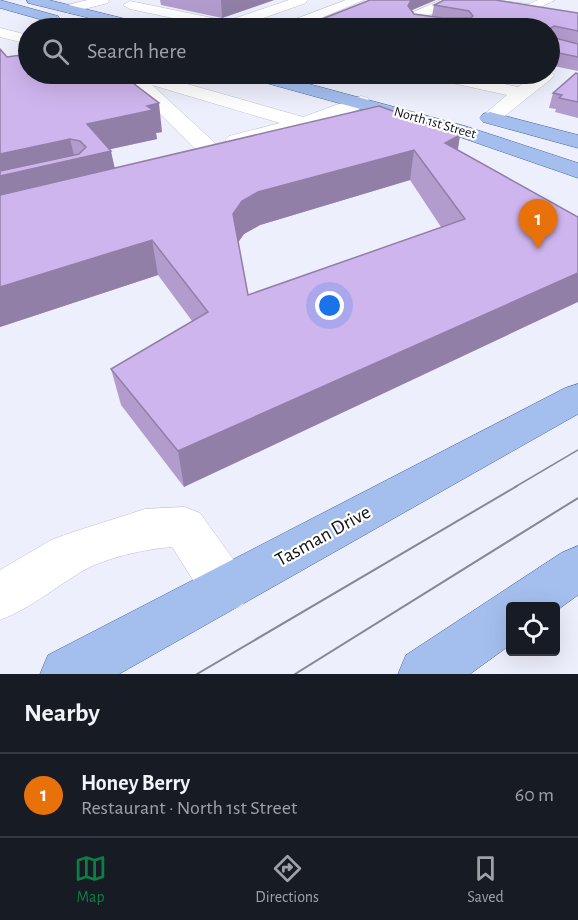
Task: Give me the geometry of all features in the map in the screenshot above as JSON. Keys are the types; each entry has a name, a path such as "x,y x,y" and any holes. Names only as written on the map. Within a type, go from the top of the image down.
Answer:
{"main road":[{"path":"33,0 105,18"},
{"path":"0,4 52,18"},
{"name":"North 1st Street","path":"292,84 412,116 500,143 578,171"},
{"name":"North 1st Street","path":"467,112 578,142"},
{"name":"Tasman Drive","path":"67,674 578,397"},
{"path":"528,602 578,568"},
{"path":"425,674 506,618"}],"street":[{"path":"68,9 103,0"},
{"path":"250,18 301,0"},
{"path":"311,18 358,0"},
{"path":"417,18 416,16 455,0"},
{"path":"480,2 530,8 549,0"},
{"path":"124,18 153,5 199,18"},
{"path":"0,32 18,37"},
{"path":"560,78 567,79"},
{"path":"142,84 214,161"},
{"path":"168,84 304,123"},
{"path":"491,84 521,93"},
{"path":"490,118 531,84"},
{"path":"214,161 361,102"},
{"path":"365,128 412,116"},
{"path":"183,153 214,161 331,137"},
{"path":"0,597 67,555 145,529 184,527 226,589"}],"building":[{"path":"370,0 411,0 408,6 414,14 443,18 325,18"},
{"path":"444,0 495,0 578,13 578,31 560,27 560,18 471,18 473,16 469,11 434,5"},
{"path":"560,39 578,44 578,57 560,53"},
{"path":"0,49 7,57 18,55 18,84 134,84 159,103 147,106 153,110 87,124 111,151 0,176 0,171 79,154 86,147 80,141 70,139 0,154"},
{"path":"576,73 578,74 578,102 559,98 562,95 553,93"},
{"path":"379,106 460,135 445,143 578,217 578,273 178,451 111,369 208,312 152,240 0,287 0,195","holes":["414,150 465,219 248,295 233,214 242,201 258,192"]}],"tram line":[{"path":"515,487 578,450"},
{"path":"197,674 517,486"},
{"path":"295,674 578,498"}],"place":[{"name":"Honey Berry","path":"538,249"}]}
